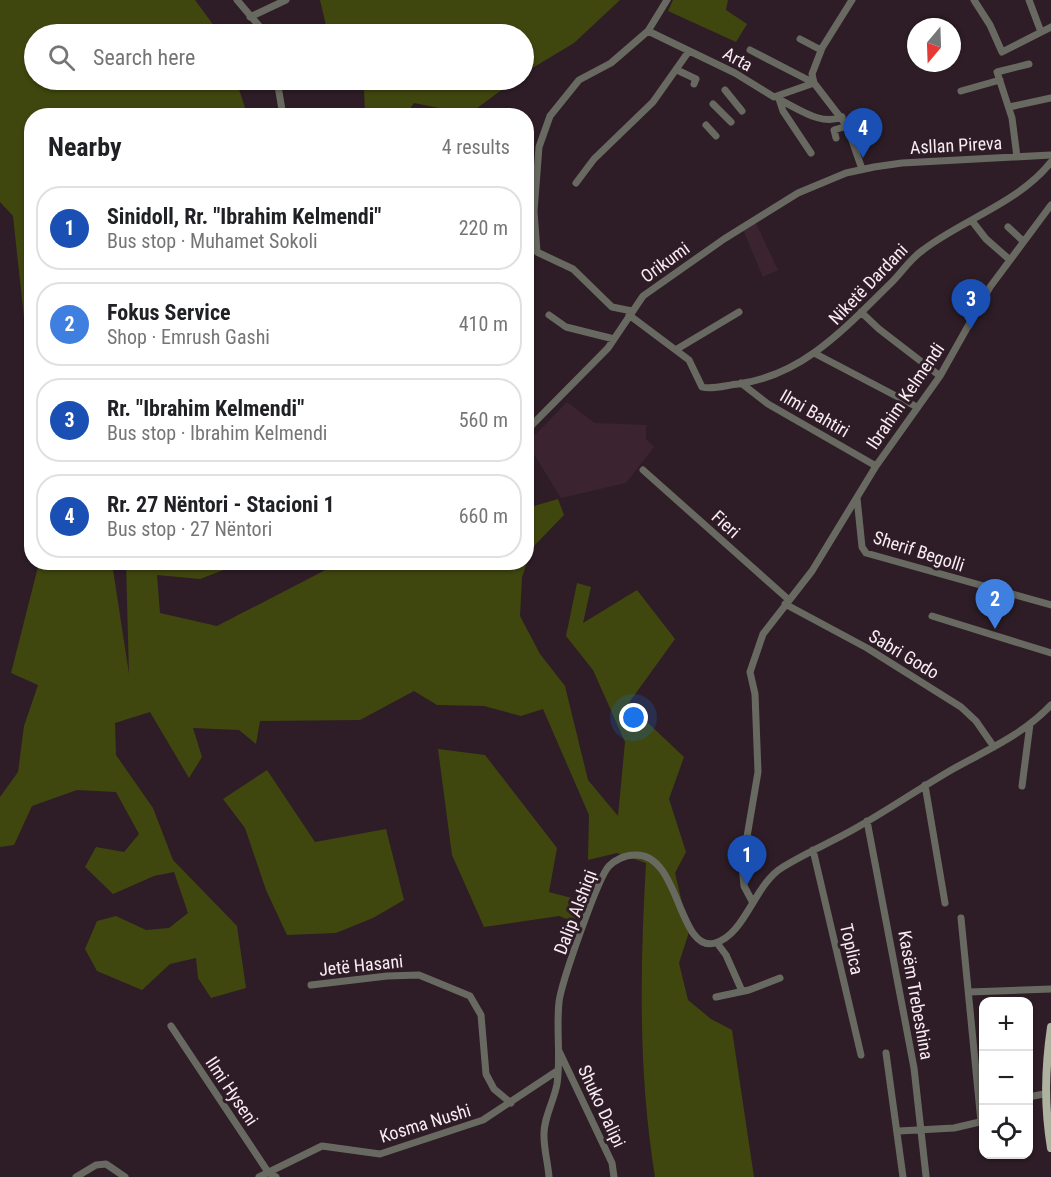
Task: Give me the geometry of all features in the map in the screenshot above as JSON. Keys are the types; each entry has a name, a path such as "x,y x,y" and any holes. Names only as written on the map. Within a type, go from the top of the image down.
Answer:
{"main road":[{"path":"1051,1027 1044,1094 1051,1148"}],"street":[{"path":"237,0 257,24"},
{"path":"250,17 286,0"},
{"path":"667,0 648,31 611,63 579,80 550,116 539,147 534,211 535,247 539,254 573,269 612,307 631,313 676,349 739,312"},
{"path":"814,83 812,70 821,50 852,0"},
{"path":"974,0 990,25 1002,52 1051,27"},
{"path":"1029,0 1041,32"},
{"name":"Arta","path":"648,31 818,118 832,121 842,117"},
{"path":"800,39 821,50"},
{"path":"750,50 814,83 842,117 862,169"},
{"path":"576,183 594,159 653,102 689,51"},
{"path":"1017,157 1009,107 998,72 1029,64"},
{"path":"677,70 696,79 694,84"},
{"path":"961,91 1000,80"},
{"path":"811,153 783,111 779,99 814,83"},
{"path":"279,90 282,108"},
{"path":"725,90 742,111"},
{"path":"1009,107 1051,98"},
{"path":"713,104 731,122"},
{"path":"706,125 717,136"},
{"path":"836,138 834,130 847,126"},
{"name":"Asllan Pireva","path":"862,169 902,163 1051,155"},
{"name":"Niketë Dardani","path":"676,349 692,364 702,387 741,383 768,377 814,353 845,331 921,250 972,221 1028,183 1051,162"},
{"name":"Orikumi","path":"534,423 615,339 643,296 667,277 785,200 862,169"},
{"name":"Ibrahim Kelmendi","path":"752,902 742,876 758,772 755,694 750,672 763,634 812,571 876,466 940,376 985,295 1051,205"},
{"path":"972,221 986,239 1010,260"},
{"path":"1008,227 1023,241"},
{"path":"861,312 940,376"},
{"path":"549,315 566,327 615,339"},
{"path":"814,353 917,407"},
{"name":"Ilmi Bahtiri","path":"741,383 768,404 876,466"},
{"name":"Fieri","path":"643,470 787,602"},
{"name":"Sherif Begolli","path":"857,498 862,547 866,553 1051,605"},
{"name":"Sabri Godo","path":"787,602 961,707 976,721 994,747"},
{"path":"932,616 1051,653"},
{"path":"742,991 726,955 717,943 736,928 768,879 777,870 994,747 1030,724 1051,705"},
{"path":"1022,786 1030,724"},
{"path":"925,785 945,903"},
{"name":"Kasëm Trebeshina","path":"867,821 915,1068 926,1176"},
{"name":"Toplica","path":"813,850 861,1055"},
{"name":"Dalip Alshiqi","path":"549,1177 544,1134 557,1083 559,1000 604,874 617,860 636,854 651,858 666,878 693,935 703,943 717,943"},
{"path":"962,918 980,1105"},
{"name":"Jetë Hasani","path":"310,985 387,976 419,975 470,996 481,1015 486,1074 494,1089 511,1103"},
{"path":"716,997 780,978"},
{"path":"969,992 1051,989"},
{"name":"Ilmi Hyseni","path":"171,1026 268,1172"},
{"name":"Shuko Dalipi","path":"558,1049 612,1162 614,1177"},
{"path":"886,1053 899,1131 903,1177"},
{"name":"Kosma Nushi","path":"259,1177 322,1146 380,1154 483,1120 557,1071"},
{"path":"1033,1096 1044,1094"},
{"path":"899,1131 954,1128 979,1123"},
{"path":"76,1177 96,1165 106,1164 125,1177"},
{"path":"268,1172 276,1177"}],"shaded area":[{"path":"755,221 778,270 763,277 743,230"},
{"path":"567,402 595,423 646,425 646,439 654,447 626,483 561,498 534,454 534,436"}],"green space":[{"path":"0,0 195,0 213,24 24,24 24,90 239,90 245,108 24,108 24,318 13,216 0,202"},
{"path":"320,0 620,0 574,43 534,67 534,24 326,24"},
{"path":"673,0 728,0 726,10 747,24 736,42 668,11"},
{"path":"364,90 501,90 477,108 439,108 414,103 411,108 365,108"},
{"path":"558,499 564,515 534,546 534,506"},
{"path":"37,570 113,570 129,674 126,570 224,570 200,579 157,575 160,613 217,626 325,570 524,570 520,616 540,654 565,686 588,780 618,816 625,742 593,670 566,636 577,583 591,587 583,623 637,590 675,639 628,704 684,757 669,799 686,852 675,873 689,932 679,963 688,1000 711,1019 732,1030 754,1177 655,1177 649,1137 643,1059 642,942 646,863 617,853 588,860 589,815 543,709 521,716 484,706 437,705 414,691 360,720 260,721 256,744 239,730 193,728 202,757 189,778 150,712 115,723 116,755 153,808 173,860 237,926 246,988 211,998 198,978 196,958 170,964 142,990 97,971 85,949 97,921 116,916 146,930 169,928 188,913 174,872 154,876 113,894 85,867 96,847 124,852 139,834 116,792 77,790 32,806 14,845 0,847 0,797 18,772 24,726 38,685 11,673"},
{"path":"438,749 485,755 557,848 549,892 583,901 574,922 559,916 484,927 452,855"},
{"path":"267,770 315,842 386,829 404,900 373,918 336,933 287,935 266,890 245,828 223,799"}],"place":[{"name":"Rr. 27 Nëntori - Stacioni 1","path":"863,158"},
{"name":"Rr. \"Ibrahim Kelmendi\"","path":"971,329"},
{"name":"Fokus Service","path":"995,629"},
{"name":"Sinidoll, Rr. \"Ibrahim Kelmendi\"","path":"747,885"}]}
